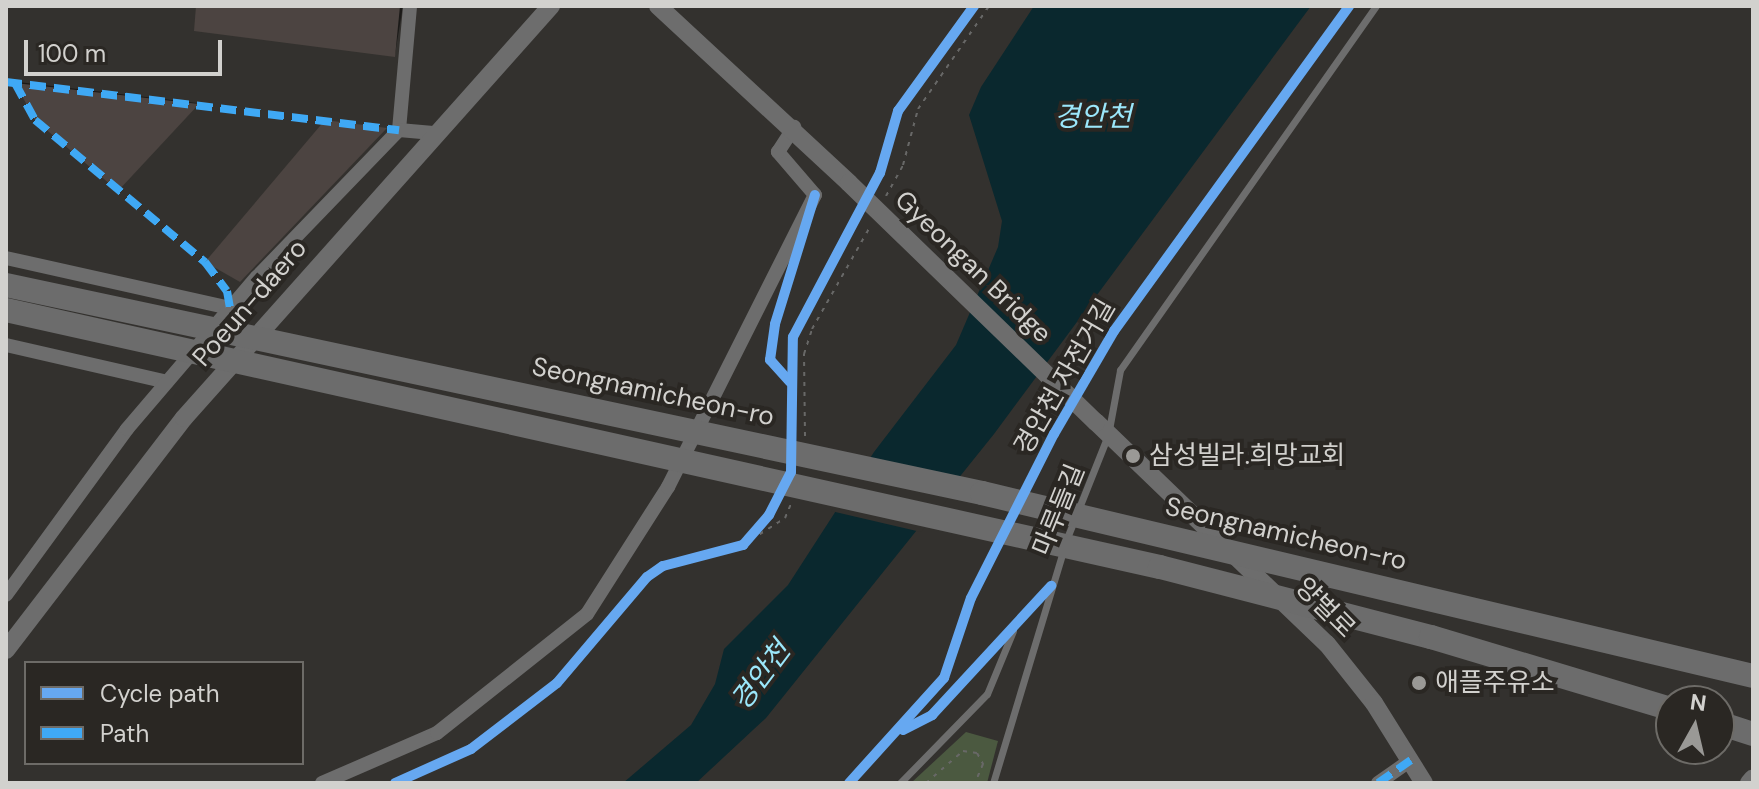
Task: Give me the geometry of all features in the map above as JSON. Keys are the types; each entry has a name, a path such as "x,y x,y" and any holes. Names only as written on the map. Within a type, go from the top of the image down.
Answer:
{"highway":[{"name":"Seongnamicheon-ro","path":"6,285 952,487 1753,676"},
{"path":"6,310 1160,567 1431,637 1655,704"}],"street":[{"path":"6,595 167,382 230,308 399,130 410,6"},
{"path":"544,10 564,6"},
{"path":"645,6 678,25"},
{"path":"658,6 678,25"},
{"path":"668,6 678,25"},
{"name":"Poeun-daero","path":"6,650 184,418 544,10"},
{"name":"Gyeongan Bridge","path":"678,25 794,127 1102,429"},
{"path":"322,783 437,733 587,614 668,487 815,195 778,152 794,127"},
{"path":"399,130 436,133"},
{"path":"6,258 230,308"},
{"path":"6,345 167,382"},
{"name":"양벌로","path":"1102,429 1327,644 1411,760 1424,783"},
{"path":"1378,783 1411,760"}],"lane":[{"name":"마루들길","path":"993,783 1120,370 1376,6"},
{"path":"900,783 987,694 1013,631"}],"path":[{"path":"915,88 974,6"},
{"path":"883,202 903,165 918,109 989,6"},
{"path":"805,442 808,342 877,214"},
{"path":"800,324 852,231"},
{"path":"790,382 793,337"},
{"path":"729,550 743,545 785,518 791,503"},
{"path":"743,545 775,505"},
{"path":"926,783 963,751 977,753 983,764 975,783"}],"green space":[{"path":"966,732 998,741 987,783 911,783"}],"water":[{"name":"경안천","path":"1034,6 1311,6 994,434 766,718 696,783 623,783 691,725 715,684 724,649 788,585 874,452 956,345 998,247 1002,221 969,115 981,87"}],"pier":[{"path":"864,459 962,481 921,532 831,511"}],"building":[{"path":"196,6 400,6 395,57 194,31"},
{"path":"15,83 199,104 118,191 35,120"},
{"path":"325,120 387,128 240,282 205,262"}],"marked path":[{"path":"6,82 399,130"},
{"path":"15,83 35,120 205,262 227,291 230,308"},
{"path":"1378,783 1411,760"}],"cycle path":[{"path":"395,783 471,749 557,683 647,577 663,566 743,545 769,515 791,472 793,337 880,173 898,111 974,6"},
{"name":"경안천 자전거길","path":"849,783 944,678 971,598 1054,434 1114,331 1349,6"},
{"path":"790,382 770,360 775,324 815,195"},
{"path":"903,730 932,715 1051,586"}],"place":[{"name":"삼성빌라.희망교회","path":"1133,456"},
{"name":"애플주유소","path":"1419,683"}]}
